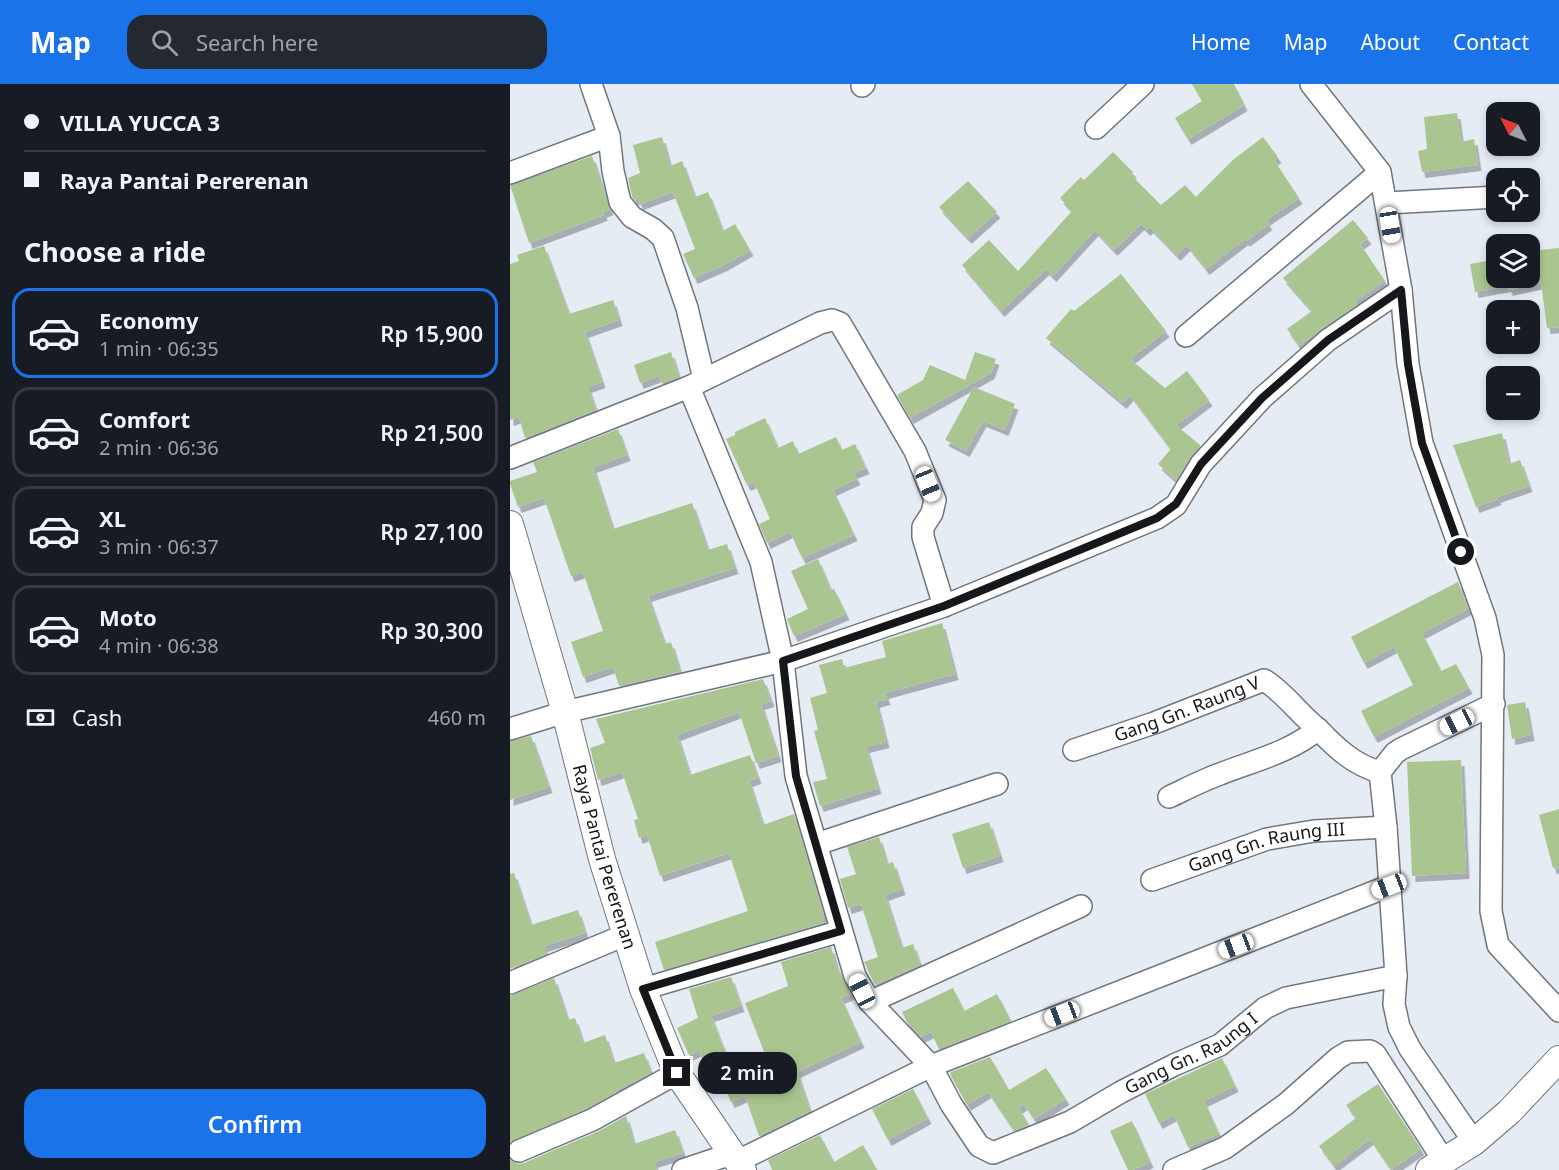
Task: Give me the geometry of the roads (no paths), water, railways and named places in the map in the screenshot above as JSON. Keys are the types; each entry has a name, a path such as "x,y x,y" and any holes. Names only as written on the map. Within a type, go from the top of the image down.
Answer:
{"street":[{"path":"591,84 609,136 613,171 620,202 632,217 653,229 663,238 687,308 696,383 761,562 783,661 796,776 855,976 870,1002 932,1066"},
{"path":"1096,128 1143,84"},
{"path":"1312,84 1380,172 1401,290 1408,364 1422,443 1485,618 1493,655 1491,842 1493,928 1498,945 1559,1011"},
{"path":"510,173 609,136"},
{"path":"1186,336 1380,172"},
{"path":"1387,203 1486,198"},
{"path":"510,729 565,712 783,661 944,606 1157,518 1176,504 1201,464 1262,398 1328,340 1401,290"},
{"path":"510,458 696,383 820,323 832,320 840,323 915,451 935,500 932,513 923,527 944,606"},
{"name":"Raya Pantai Pererenan","path":"510,527 565,712 603,859 643,989 677,1073 737,1162"},
{"name":"Gang Gn. Raung V","path":"1074,750 1154,723 1264,681 1271,684 1318,729"},
{"path":"1474,1142 1410,1049 1399,1027 1394,1004 1396,976 1380,772 1401,749 1494,704"},
{"path":"1169,797 1264,758 1310,736 1318,729 1338,750 1367,768 1380,772"},
{"path":"817,844 997,784"},
{"name":"Gang Gn. Raung III","path":"1152,880 1267,839 1314,831 1386,827"},
{"path":"683,1170 737,1162 932,1066 1389,886"},
{"path":"870,1002 1081,906"},
{"path":"643,989 841,931"},
{"path":"510,982 625,935"},
{"name":"Gang Gn. Raung I","path":"932,1066 951,1104 979,1146 993,1153 1070,1122 1121,1092 1220,1045 1265,1008 1286,998 1396,976"},
{"path":"1174,1170 1225,1148 1286,1104 1338,1058 1348,1052 1370,1051 1375,1054 1436,1165 1474,1142 1509,1112 1559,1059"},
{"path":"519,1151 592,1120 677,1073"}]}
